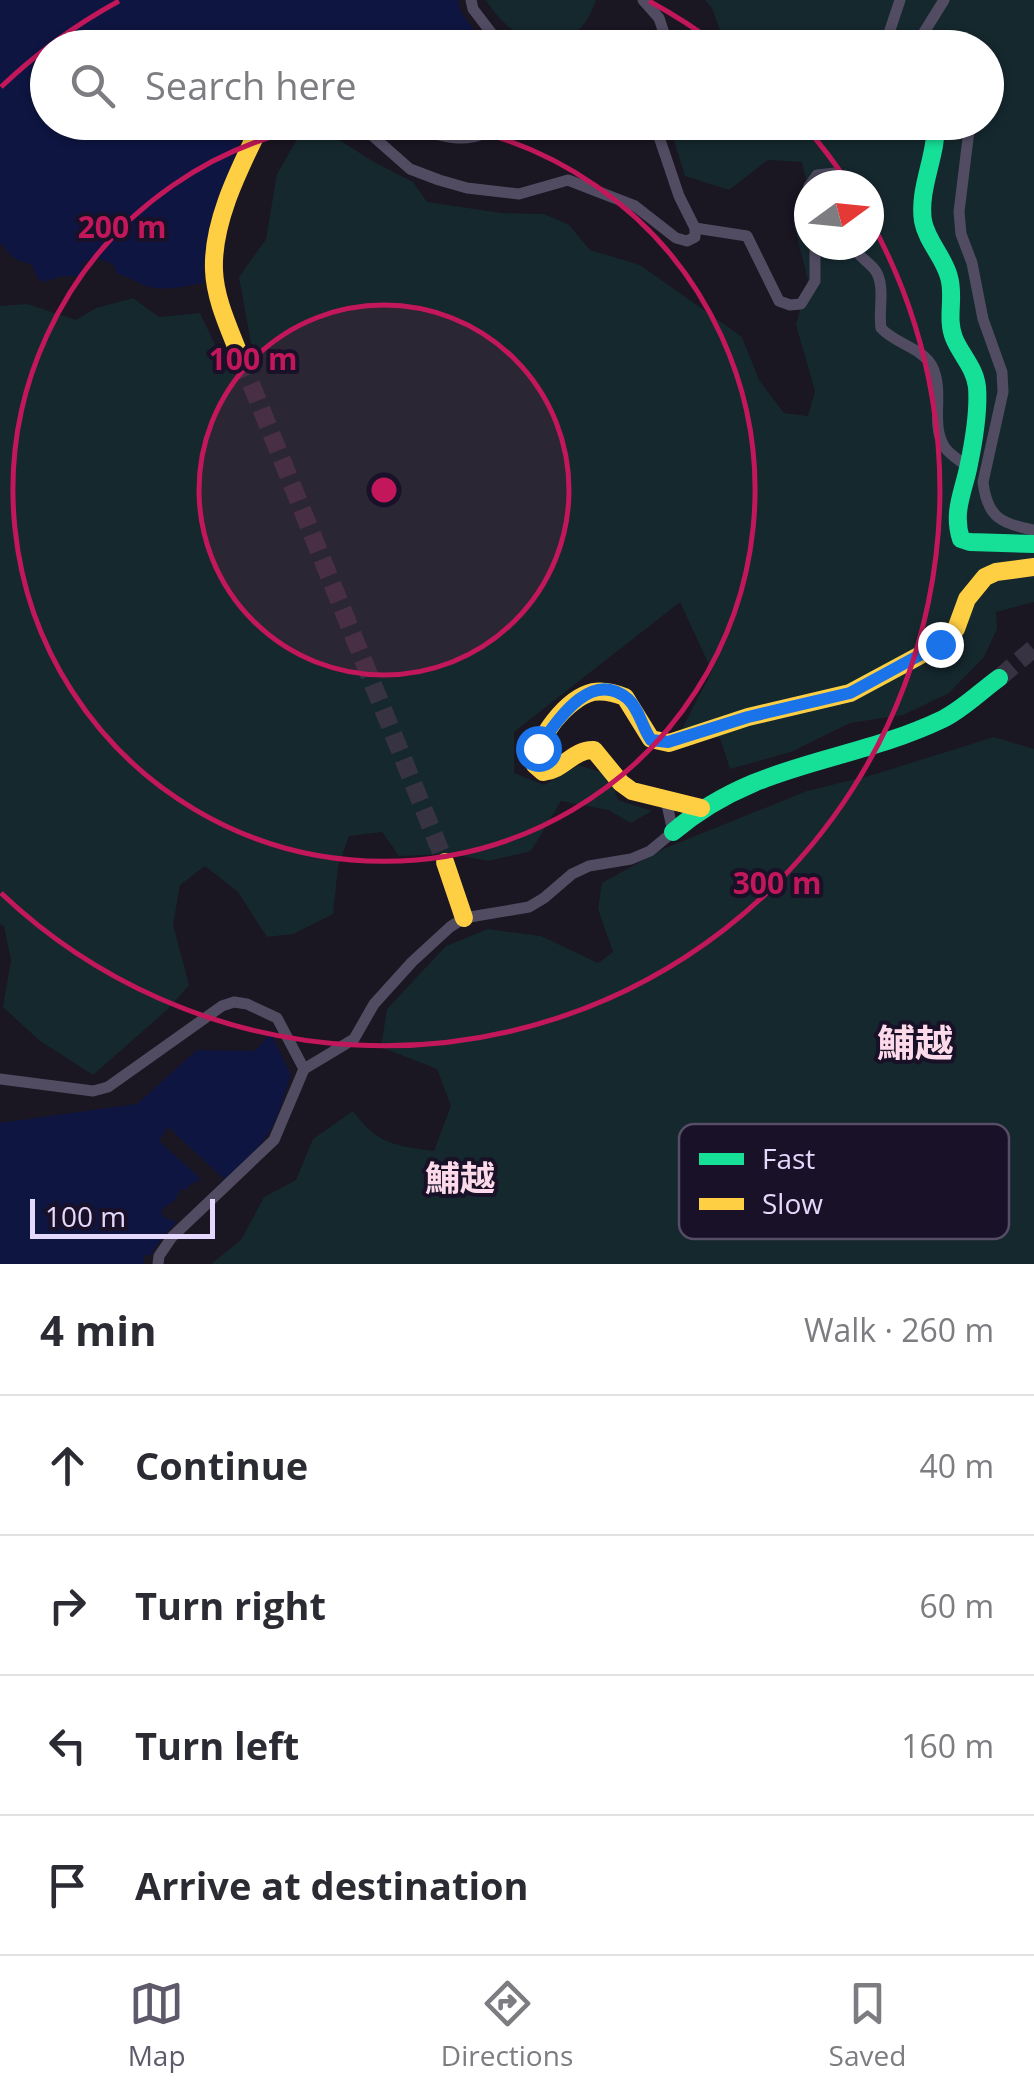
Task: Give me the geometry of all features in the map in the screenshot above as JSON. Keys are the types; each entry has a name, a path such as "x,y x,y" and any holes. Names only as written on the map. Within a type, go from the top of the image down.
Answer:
{"street":[{"path":"470,0 490,30"},
{"path":"643,0 659,18 663,30"},
{"path":"890,30 900,0"},
{"path":"925,30 944,0"},
{"path":"241,360 214,271 215,248 253,140"},
{"path":"377,140 410,169 467,188 519,194 568,180 635,206 676,238 686,241 695,237 695,228 679,196 660,140"},
{"path":"935,140 922,207 923,222 929,242 949,274 953,335 976,374 968,467 955,506 955,525 961,539 976,545 1021,540 1034,544"},
{"path":"968,140 959,212 961,234 972,263 983,319 1002,372 1003,392 983,482 984,496 993,514 1008,525 1034,530"},
{"path":"695,228 747,236 778,300 790,305 801,304 810,293 815,281 814,260"},
{"path":"863,260 875,270 880,282 881,328 932,365 944,446 968,467"},
{"path":"701,808 633,791 618,779 597,750 587,749 570,756 556,771 543,772 536,768 534,759 571,702 586,694 607,690 626,697 636,708 651,740 668,742 748,717 850,693 940,644 956,630 967,599 986,577 996,572 1034,568"},
{"path":"158,1264 172,1237 274,1140 304,1069 354,1039 374,1004 412,962 464,918 529,907 589,866 650,851 701,808 770,774 912,732 948,717 1000,678"},
{"path":"666,800 673,832"},
{"path":"445,862 464,918"},
{"path":"0,1080 93,1091 108,1088 222,1006 234,1002 277,1018 304,1069"}],"shaded area":[{"path":"0,0 458,0 474,30 30,30 30,140 240,140 206,244 203,283 150,287 117,274 113,264 96,258 84,262 79,276 44,282 37,278 32,265 15,259 0,243"},
{"path":"486,0 596,0 578,30 513,30"},
{"path":"705,0 1034,0 1034,602 996,612 997,629 984,657 949,693 903,715 850,723 791,752 730,769 720,738 681,731 712,671 680,602 514,732 514,773 544,785 579,765 609,775 618,800 652,811 631,823 608,810 561,801 531,851 489,861 452,854 399,856 382,832 349,836 338,867 333,914 293,934 267,937 238,892 205,866 180,885 173,925 189,985 168,1009 93,1075 40,1041 3,1007 11,960 4,926 0,924 0,306 27,304 76,320 96,308 133,298 159,317 200,313 227,370 254,360 239,277 266,239 277,174 297,140 339,140 413,182 427,202 502,213 544,214 569,225 590,250 640,265 742,337 759,380 784,413 808,416 815,391 796,325 808,280 803,260 884,260 884,170 804,170 802,162 768,160 729,190 685,176 674,140 1004,140 1004,30 720,30"},
{"path":"994,737 1034,749 1034,1264 211,1264 241,1240 264,1197 296,1180 313,1139 353,1111 371,1131 388,1142 434,1151 451,1106 437,1069 381,1047 387,1009 446,946 488,929 541,936 598,963 613,952 598,909 602,883 663,849 807,791"},
{"path":"271,1034 291,1075 273,1126 250,1156 175,1224 151,1255 144,1255 144,1264 0,1264 0,1123 137,1104 197,1050 255,1051"}],"pier":[{"path":"168,1127 224,1179 177,1222 164,1218 161,1210 174,1201 181,1189 187,1190 201,1179 159,1141"}],"tunnel":[{"path":"241,359 445,862"},
{"path":"999,678 1034,648"}],"traffic: fast":[{"path":"935,140 923,196 923,221 949,277 952,330 977,387 976,426 958,510 961,539 1034,544"},
{"path":"673,832 737,790 943,719 999,678"}],"traffic: slow":[{"path":"241,359 217,292 215,251 229,194 253,140"},
{"path":"701,808 632,791 594,750 543,772 535,765 540,743 563,711 593,692 625,697 651,739 669,743 748,717 850,693 941,644 956,629 967,599 985,577 1034,567"},
{"path":"445,862 464,918"}],"district":[{"name":"鯆越","path":"915,1044"},
{"name":"鯆越","path":"460,1179"}],"route":[{"path":"538,748 571,702 586,694 607,690 626,697 636,708 651,740 668,742 748,717 850,693 940,644"}]}
